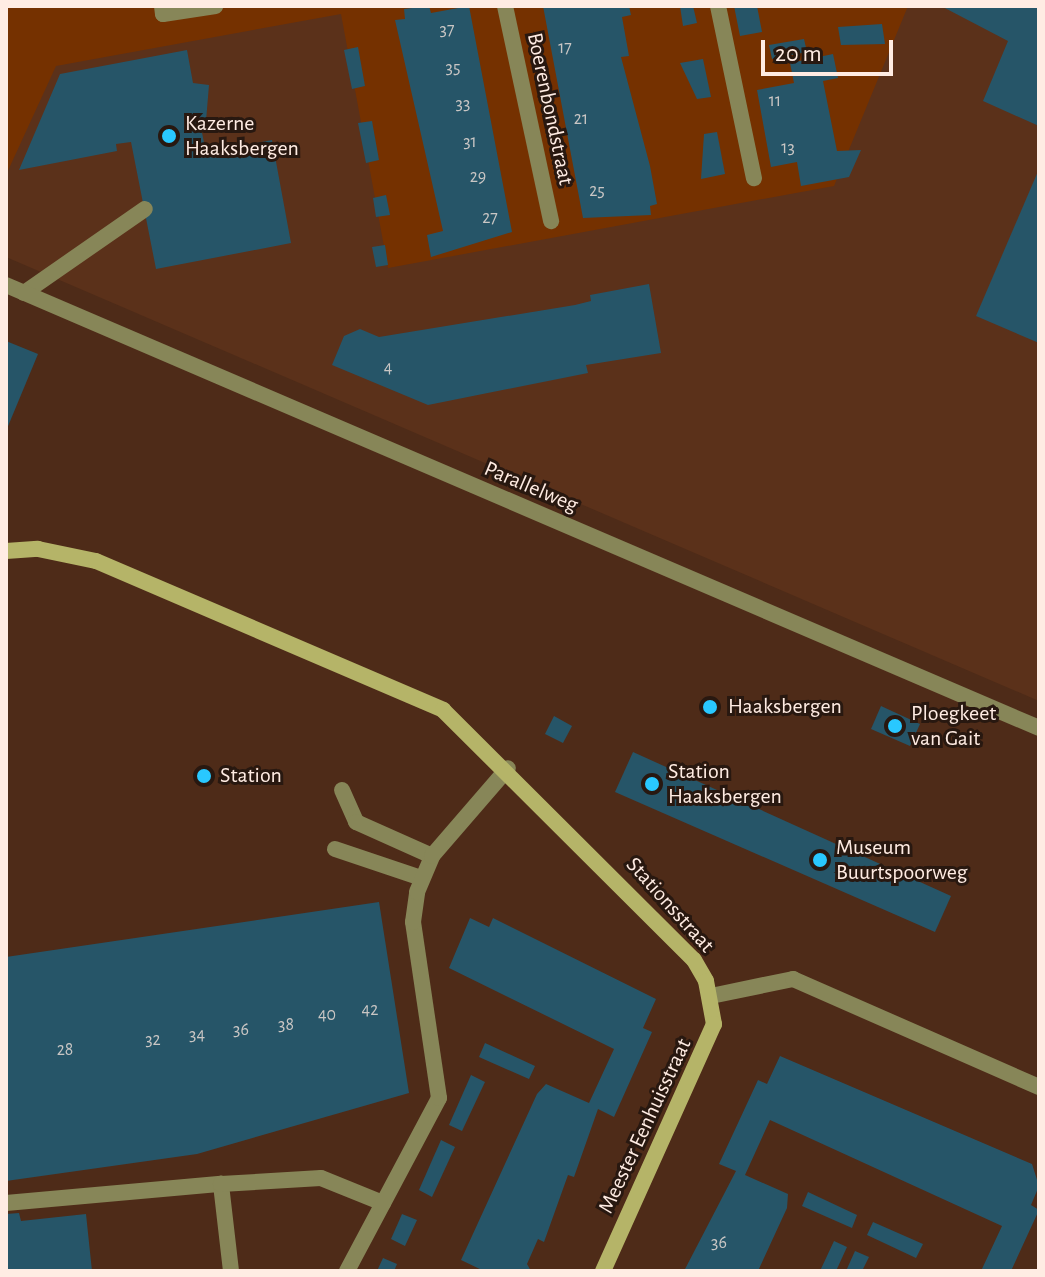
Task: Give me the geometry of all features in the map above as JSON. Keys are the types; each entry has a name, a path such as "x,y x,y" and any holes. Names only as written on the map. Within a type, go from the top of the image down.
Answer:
{"street":[{"path":"162,6 163,14 215,6"},
{"name":"Boerenbondstraat","path":"505,6 551,221"},
{"path":"718,6 754,178"},
{"path":"24,293 145,209"},
{"name":"Parallelweg","path":"6,285 1039,728"},
{"name":"Stationsstraat","path":"6,551 38,549 96,561 427,701 508,768 694,960 711,996"},
{"path":"347,1271 439,1098 413,922 421,878 432,856 508,768"},
{"path":"342,790 356,822 432,856"},
{"path":"335,849 421,878"},
{"path":"711,996 793,979 1039,1087"},
{"name":"Meester Eenhuisstraat","path":"603,1271 708,1043 711,996"},
{"path":"6,1203 321,1178 383,1203"},
{"path":"221,1184 231,1271"}],"shaded area":[{"path":"6,6 1039,6 1039,701 6,257"},
{"path":"6,6 908,6 834,186 388,268 341,14 56,66 6,175"}],"building":[{"path":"429,6 431,13 469,6 512,232 431,257 427,235 443,231 395,20 405,19 404,9"},
{"path":"543,6 629,6 631,15 622,17 629,56 621,57 650,166 657,204 650,206 651,215 583,218"},
{"path":"680,6 693,6 697,23 683,26"},
{"path":"734,6 757,6 762,32 740,36"},
{"path":"941,6 1039,6 1039,126 983,101 1008,41"},
{"path":"882,24 885,44 841,45 838,27"},
{"path":"804,39 807,52 772,59 769,45"},
{"path":"358,47 365,86 352,89 344,50"},
{"path":"187,50 193,83 209,85 206,121 200,122 206,153 272,140 291,243 156,269 131,142 116,144 117,151 19,170 60,74"},
{"path":"833,54 838,78 823,81 837,151 861,150 849,177 801,186 797,162 771,167 757,90 794,83 790,63"},
{"path":"703,59 711,97 697,99 680,63"},
{"path":"372,121 379,160 366,163 358,123"},
{"path":"717,132 725,174 701,179 704,134"},
{"path":"1039,169 1039,343 976,316"},
{"path":"386,195 390,215 376,217 373,198"},
{"path":"385,245 388,265 376,267 372,247"},
{"path":"649,284 661,353 586,365 588,373 428,405 332,365 344,336 360,329 379,337 575,305 591,301 590,295"},
{"path":"6,341 38,354 6,431"},
{"name":"Ploegkeet van Gait","path":"881,706 920,724 910,746 871,729"},
{"path":"554,716 572,726 563,743 545,734"},
{"path":"633,752 951,896 935,932 615,792"},
{"path":"379,902 409,1093 197,1154 6,1181 6,957"},
{"path":"470,918 489,927 493,918 656,999 643,1028 652,1032 614,1117 598,1109 574,1177 568,1175 544,1242 538,1239 527,1264 531,1271 484,1271 461,1260 537,1094 546,1084 589,1103 614,1049 449,968"},
{"path":"485,1043 535,1066 529,1079 479,1057"},
{"path":"780,1056 1032,1164 1039,1186 1031,1205 1039,1210 1011,1271 981,1271 1002,1226 770,1120 745,1175 788,1194 787,1208 758,1271 684,1271 736,1171 719,1164 758,1080 767,1084"},
{"path":"471,1075 485,1082 462,1131 449,1125"},
{"path":"441,1140 455,1147 432,1197 419,1190"},
{"path":"808,1192 857,1215 852,1228 802,1206"},
{"path":"19,1213 21,1221 86,1214 92,1271 6,1271 6,1214"},
{"path":"402,1214 417,1220 405,1246 391,1239"},
{"path":"873,1222 923,1244 916,1258 867,1235"},
{"path":"834,1241 847,1247 836,1271 820,1271"},
{"path":"855,1251 869,1257 862,1271 846,1271"},
{"path":"383,1258 397,1264 394,1271 377,1271"}],"place":[{"name":"Kazerne Haaksbergen","path":"169,136"},
{"name":"Haaksbergen","path":"710,707"},
{"name":"Ploegkeet van Gait","path":"895,726"},
{"name":"Station","path":"204,776"},
{"name":"Station Haaksbergen","path":"652,784"},
{"name":"Museum Buurtspoorweg","path":"820,860"}]}
